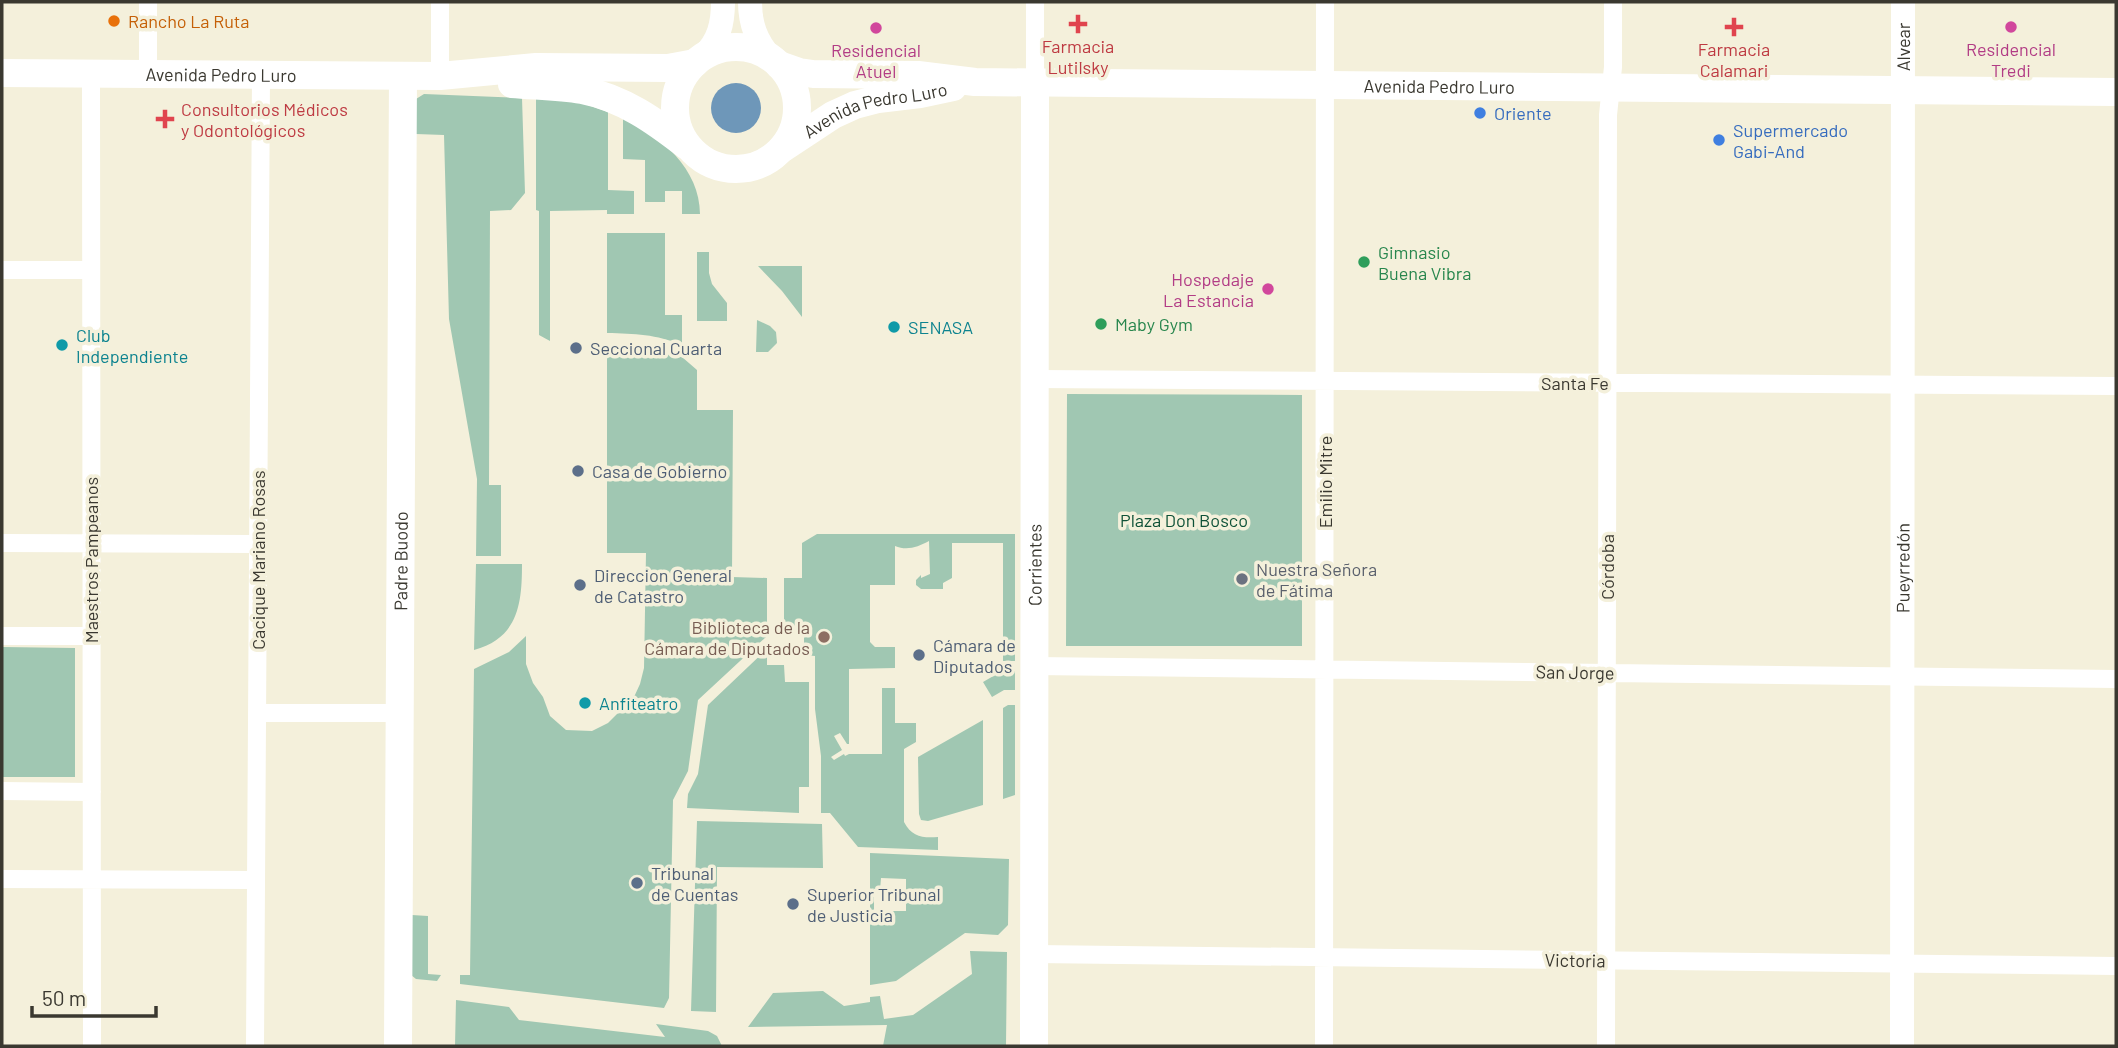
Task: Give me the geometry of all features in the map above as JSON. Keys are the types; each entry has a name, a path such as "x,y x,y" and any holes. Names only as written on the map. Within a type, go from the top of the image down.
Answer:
{"main road":[{"path":"743,47 762,53 775,61 795,91 797,112 792,132 781,149 765,162 737,169 718,167 693,152 681,135 675,107 682,79 699,60 722,48 743,47"},
{"name":"Avenida Pedro Luro","path":"2,74 440,76 531,68 668,68 699,60"},
{"name":"Avenida Pedro Luro","path":"775,61 799,72 813,74 918,75 975,82 2116,92"},
{"name":"Padre Buodo","path":"398,1046 403,76"},
{"name":"Avenida Pedro Luro","path":"440,76 574,89 598,94 643,114 693,152"},
{"name":"Avenida Pedro Luro","path":"781,149 828,118 855,105 975,82"},
{"name":"Corrientes","path":"1034,1046 1035,83"}],"street":[{"path":"148,2 148,74"},
{"path":"440,2 440,76"},
{"path":"699,60 712,47 719,34 723,2"},
{"path":"750,2 754,34 775,61"},
{"path":"1035,2 1035,83"},
{"name":"Emilio Mitre","path":"1324,1046 1325,2"},
{"name":"Córdoba","path":"1606,1046 1608,115 1613,67 1613,2"},
{"name":"Alvear","path":"1903,2 1903,90"},
{"name":"Maestros Pampeanos","path":"91,74 92,1046"},
{"name":"Cacique Mariano Rosas","path":"255,1046 261,75"},
{"name":"Pueyrredón","path":"1902,1046 1903,90"},
{"path":"2,270 91,270"},
{"name":"Santa Fe","path":"1035,379 2116,386"},
{"path":"2,543 258,544"},
{"path":"2,636 92,636"},
{"name":"San Jorge","path":"1034,666 2116,679"},
{"path":"257,713 400,713"},
{"path":"2,791 92,792"},
{"path":"2,879 256,880"},
{"name":"Victoria","path":"1034,954 2116,966"}],"green space":[{"path":"424,94 522,98 525,193 511,210 490,211 489,485 501,485 501,556 476,556 477,479 449,319 444,135 416,134 416,99"},
{"path":"536,98 576,101 608,112 608,190 634,191 634,214 607,214 607,210 550,211 550,341 539,335"},
{"path":"623,117 651,134 676,156 693,183 700,214 682,214 682,191 665,191 665,202 645,202 645,160 623,159"},
{"path":"607,233 665,233 665,315 682,315 682,345 636,334 607,333"},
{"path":"697,252 709,252 709,273 712,284 727,303 727,321 697,321"},
{"path":"758,266 802,266 802,317 782,291"},
{"path":"757,320 776,332 777,343 768,352 756,352"},
{"path":"607,351 648,351 682,357 697,370 697,410 733,410 732,577 767,578 767,636 698,700 688,771 673,800 669,998 664,1008 460,984 460,975 470,975 474,669 509,652 526,636 526,664 550,716 566,730 592,731 608,723 634,697 644,668 646,553 607,553"},
{"name":"Plaza Don Bosco","path":"1067,394 1302,395 1302,646 1066,646"},
{"path":"817,534 1015,534 1015,661 1003,661 1003,543 952,543 952,578 943,583 943,589 921,589 916,585 916,580 921,575 921,578 930,574 929,541 912,548 895,546 895,585 870,585 870,642 875,647 895,647 895,668 849,669 849,744 840,733 834,736 842,750 831,757 834,760 844,754 882,754 882,688 895,688 895,723 916,723 916,742 904,749 904,822 910,831 918,835 938,837 938,850 858,847 830,813 821,813 821,756 815,709 815,656 804,655 804,630 784,630 784,578 802,578 802,543"},
{"path":"476,564 522,564 522,578 519,605 509,628 489,644 474,650"},
{"path":"2,647 75,648 75,777 2,777"},
{"path":"767,649 767,665 784,665 785,682 809,682 809,787 799,787 799,813 687,808 688,794 698,774 708,705"},
{"path":"1002,671 1015,671 1015,690 1004,690 992,697 983,682"},
{"path":"1015,705 1015,795 1003,799 1003,708"},
{"path":"983,720 983,805 928,821 921,820 918,757"},
{"path":"697,821 822,824 823,868 717,867 716,1012 691,1011"},
{"path":"870,853 1009,859 1008,925 998,935 965,933 896,981 870,985 870,897 874,897 874,911 906,911 906,879 881,878 880,890 870,890"},
{"path":"412,915 428,916 428,974 441,975 437,981 416,979 411,975"},
{"path":"970,951 1007,952 1006,1046 883,1046 887,1025 748,1027 773,993 823,991 844,1006 870,1002 870,997 880,996 884,1019 913,1015 972,974"},
{"path":"456,1000 509,1007 519,1020 665,1037 656,1024 708,1031 717,1036 722,1046 455,1046"}],"water":[{"path":"736,83 754,90 761,108 754,126 736,133 718,126 711,108 718,90"}],"place":[{"name":"Rancho La Ruta","path":"114,21"},
{"name":"Farmacia Lutilsky","path":"1078,24"},
{"name":"Farmacia Calamari","path":"1734,27"},
{"name":"Residencial Tredi","path":"2011,27"},
{"name":"Residencial Atuel","path":"876,28"},
{"name":"Oriente","path":"1480,113"},
{"name":"Consultorios Médicos y Odontológicos","path":"165,119"},
{"name":"Supermercado Gabi-And","path":"1719,140"},
{"name":"Gimnasio Buena Vibra","path":"1364,262"},
{"name":"Hospedaje La Estancia","path":"1268,289"},
{"name":"Maby Gym","path":"1101,324"},
{"name":"SENASA","path":"894,327"},
{"name":"Club Independiente","path":"62,345"},
{"name":"Seccional Cuarta","path":"576,348"},
{"name":"Casa de Gobierno","path":"578,471"},
{"name":"Nuestra Señora de Fátima","path":"1242,579"},
{"name":"Direccion General de Catastro","path":"580,585"},
{"name":"Biblioteca de la Cámara de Diputados","path":"824,637"},
{"name":"Cámara de Diputados","path":"919,655"},
{"name":"Anfiteatro","path":"585,703"},
{"name":"Tribunal de Cuentas","path":"637,883"},
{"name":"Superior Tribunal de Justicia","path":"793,904"}]}
